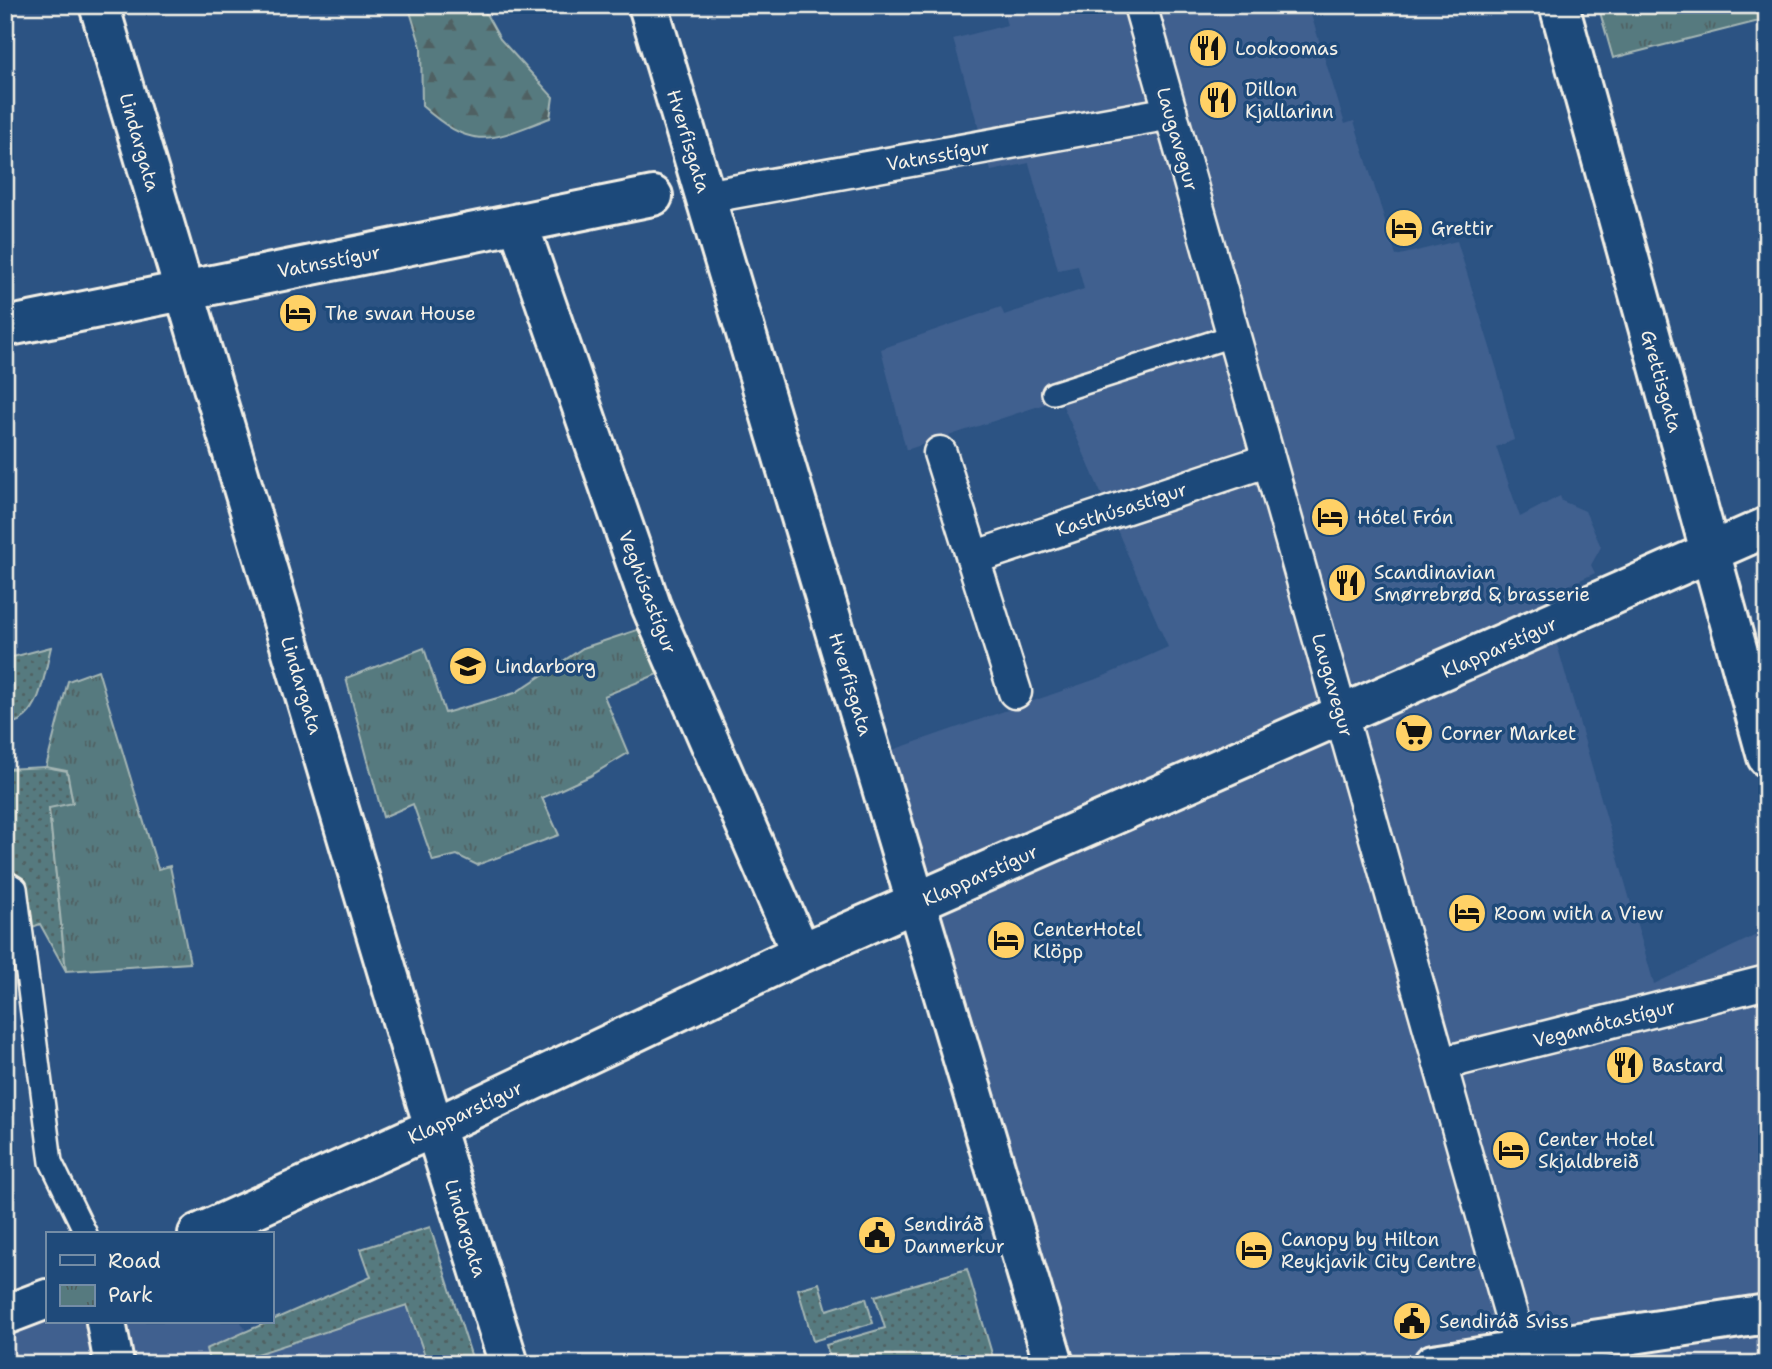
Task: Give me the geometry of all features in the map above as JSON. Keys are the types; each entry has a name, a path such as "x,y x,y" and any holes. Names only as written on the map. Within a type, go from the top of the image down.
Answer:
{"street":[{"name":"Lindargata","path":"99,5 435,1127 509,1364"},
{"name":"Hverfisgata","path":"648,5 1054,1364"},
{"name":"Laugavegur","path":"1140,5 1524,1358"},
{"name":"Grettisgata","path":"1559,5 1767,757"},
{"name":"Vatnsstígur","path":"705,197 1171,113"},
{"name":"Vatnsstígur","path":"5,327 653,196"},
{"name":"Veghúsastígur","path":"518,223 651,606 802,953"},
{"path":"940,453 1015,692"},
{"name":"Kasthúsastígur","path":"973,558 1269,460"},
{"name":"Klapparstígur","path":"202,1232 435,1127 802,953 1767,527"},
{"name":"Vegamótastígur","path":"1440,1064 1767,982"},
{"path":"5,1315 46,1299"},
{"path":"1433,1364 1524,1358 1767,1314"},
{"path":"106,1324 114,1364"}],"lane":[{"path":"1053,393 1235,335"},
{"path":"5,881 16,888 51,1162 85,1232"}],"shaded area":[{"path":"1001,5 1308,5 1345,124 1354,121 1396,256 1457,241 1497,370 1514,440 1496,447 1520,517 1560,496 1562,501 1585,511 1601,547 1591,565 1595,573 1555,592 1546,606 1654,984 1767,930 1767,1364 1077,1364 884,753 1102,677 1168,647 1060,399 906,450 881,349 1001,307 1004,315 1084,289 1078,266 1058,270 1029,163 991,171 953,39 1007,25"},
{"path":"430,1227 474,1364 5,1364 5,1328 46,1309 46,1324 242,1324 247,1332 265,1324 273,1324 273,1320 371,1277 361,1249"}],"green space":[{"path":"408,5 481,5 500,39 553,97 550,118 513,132 484,138 456,131 440,121 422,106 421,47"},
{"path":"1598,5 1767,5 1767,19 1613,58"},
{"path":"640,629 660,673 604,696 628,753 590,776 542,798 559,835 477,865 457,855 433,861 413,804 383,817 346,678 424,648 445,713 515,693 583,648"},
{"path":"51,647 43,683 34,706 17,722 5,724 5,659"},
{"path":"98,670 158,869 170,866 190,963 66,971 49,808 73,803 67,771 46,767 68,681"},
{"path":"46,767 67,770 73,804 49,809 66,971 40,924 5,938 5,769"},
{"path":"430,1227 474,1364 428,1364 407,1305 227,1364 210,1364 206,1349 263,1324 273,1324 273,1320 371,1277 361,1249"},
{"path":"967,1269 995,1364 832,1364 826,1345 885,1328 875,1296"},
{"path":"819,1283 827,1310 866,1298 873,1323 813,1341 798,1289"}],"place":[{"name":"Lookoomas","path":"1208,48"},
{"name":"Dillon Kjallarinn","path":"1218,100"},
{"name":"Grettir","path":"1404,228"},
{"name":"The swan House","path":"298,313"},
{"name":"Hótel Frón","path":"1330,517"},
{"name":"Scandinavian Smørrebrød & brasserie","path":"1347,583"},
{"name":"Lindarborg","path":"468,666"},
{"name":"Corner Market","path":"1414,733"},
{"name":"Room with a View","path":"1467,913"},
{"name":"CenterHotel Klöpp","path":"1006,940"},
{"name":"Bastard","path":"1625,1065"},
{"name":"Center Hotel Skjaldbreið","path":"1511,1150"},
{"name":"Sendiráð Danmerkur","path":"877,1235"},
{"name":"Canopy by Hilton Reykjavik City Centre","path":"1254,1250"},
{"name":"Sendiráð Sviss","path":"1412,1321"}]}
